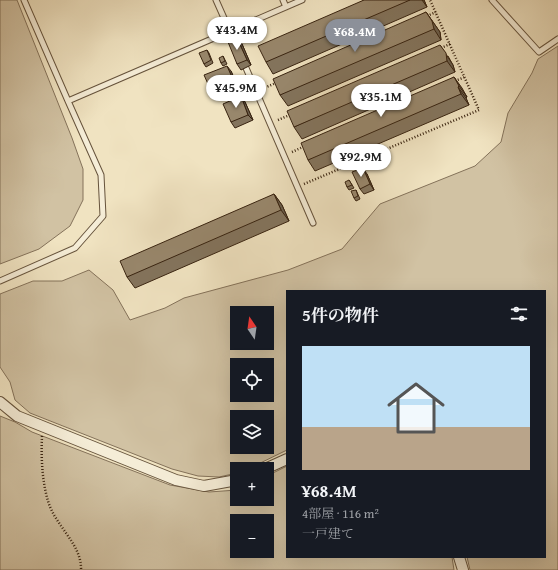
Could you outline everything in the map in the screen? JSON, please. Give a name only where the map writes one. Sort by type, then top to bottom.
[{"type":"street","points":[[2,406],[17,416],[40,426],[176,480],[204,486],[230,481]]},
{"type":"street","points":[[274,465],[286,459]]},
{"type":"street","points":[[459,558],[463,570]]},
{"type":"lane","points":[[0,281],[75,248],[103,216],[102,175],[24,0]]},
{"type":"lane","points":[[216,0],[313,223]]},
{"type":"lane","points":[[283,0],[286,7]]},
{"type":"lane","points":[[68,101],[302,0]]},
{"type":"lane","points":[[492,0],[539,52],[558,39]]},
{"type":"path","points":[[298,187],[479,110],[430,0]]},
{"type":"path","points":[[421,18],[436,12]]},
{"type":"path","points":[[436,50],[450,44]]},
{"type":"path","points":[[450,83],[464,77]]},
{"type":"path","points":[[256,91],[285,79]]},
{"type":"path","points":[[270,124],[299,111]]},
{"type":"path","points":[[284,156],[313,143]]},
{"type":"path","points":[[40,426],[41,455],[48,501],[57,521],[77,549],[82,560],[81,570]]},
{"type":"shaded area","points":[[0,0],[17,0],[83,169],[83,200],[70,226],[39,249],[0,264]]},
{"type":"shaded area","points":[[558,46],[558,570],[470,570],[467,558],[546,558],[546,290],[286,290],[286,450],[262,462],[230,462],[230,475],[219,477],[198,476],[172,469],[30,413],[15,400],[10,382],[0,367],[0,294],[33,281],[62,281],[89,270],[113,290],[130,320],[165,308],[184,298],[288,270],[342,249],[380,204],[475,166],[501,142],[508,113],[532,73],[538,59]]},
{"type":"shaded area","points":[[0,416],[15,422],[32,432],[170,485],[209,492],[230,490],[230,506],[274,506],[274,472],[286,466],[286,558],[452,558],[454,570],[0,570]]},
{"type":"building","points":[[364,0],[410,0],[266,62],[258,46]]},
{"type":"building","points":[[426,12],[432,21],[434,29],[280,95],[273,79]]},
{"type":"building","points":[[237,38],[247,60],[237,64],[228,42]]},
{"type":"building","points":[[440,45],[446,53],[447,61],[294,127],[287,111]]},
{"type":"building","points":[[207,50],[211,60],[204,64],[199,53]]},
{"type":"building","points":[[223,56],[225,61],[221,63],[219,58]]},
{"type":"building","points":[[227,66],[235,84],[228,87],[229,90],[222,93],[221,90],[212,93],[204,75]]},
{"type":"building","points":[[454,77],[461,94],[308,160],[301,143]]},
{"type":"building","points":[[241,96],[248,115],[231,122],[223,104]]},
{"type":"building","points":[[363,168],[370,184],[360,189],[352,172]]},
{"type":"building","points":[[349,180],[352,185],[347,187],[345,182]]},
{"type":"building","points":[[356,190],[358,196],[354,198],[351,191]]},
{"type":"building","points":[[274,194],[281,210],[127,277],[120,261]]}]
